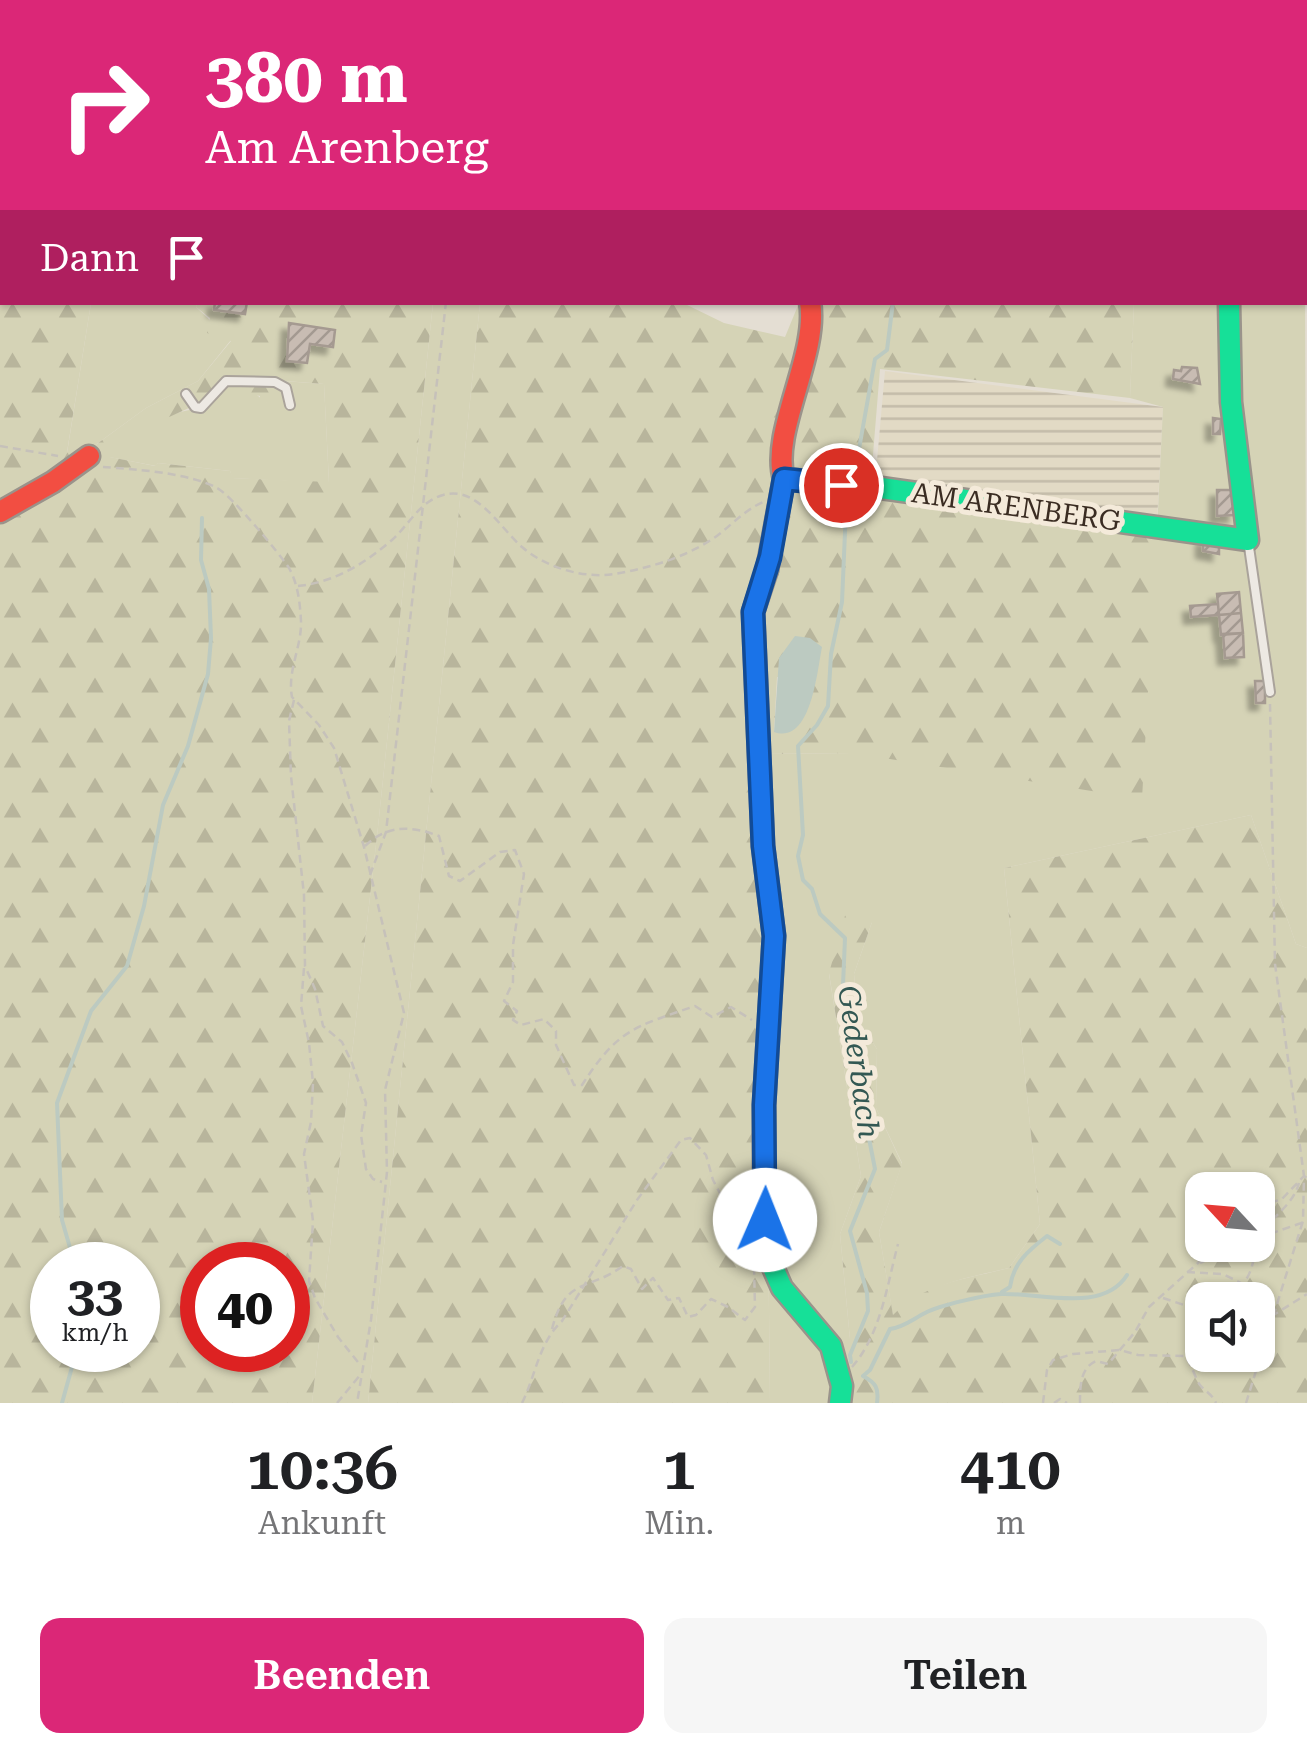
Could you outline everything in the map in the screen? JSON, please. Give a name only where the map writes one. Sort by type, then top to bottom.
[{"type":"street","points":[[1228,305],[1231,402],[1248,540]]},
{"type":"street","points":[[814,308],[788,425],[770,557],[753,612],[763,846],[774,936],[764,1105],[764,1247],[782,1288],[831,1346],[840,1378],[840,1403]]},
{"type":"street","points":[[0,512],[85,460]]},
{"type":"street","name":"AM ARENBERG","points":[[782,487],[874,487],[1248,540]]},
{"type":"lane","points":[[186,394],[201,408],[226,381],[275,382],[286,388],[290,406]]},
{"type":"lane","points":[[1248,540],[1270,692]]},
{"type":"path","points":[[370,876],[386,832],[446,305]]},
{"type":"path","points":[[0,446],[85,460],[85,466],[143,470],[215,486],[279,556],[296,587],[302,626],[291,689],[294,699],[320,724],[334,748],[364,847],[404,1014],[385,1090],[388,1172],[357,1403]]},
{"type":"path","points":[[296,587],[320,584],[348,572],[392,540],[422,508],[446,493],[474,500],[523,548],[550,564],[582,574],[612,574],[684,556],[782,487]]},
{"type":"path","points":[[1270,692],[1275,964],[1306,1178],[1305,1221],[1275,1307]]},
{"type":"path","points":[[294,699],[289,721],[291,776],[304,895],[301,1006],[313,1084],[312,1122],[304,1154],[313,1221],[309,1281],[338,1336],[362,1368]]},
{"type":"path","points":[[364,847],[386,832],[415,827],[439,836],[448,876],[460,881],[500,852],[516,850],[524,874],[513,945],[513,982],[504,1001],[517,1010],[513,1020],[521,1025],[544,1019],[556,1032],[556,1044],[574,1085],[582,1085],[614,1041],[640,1024],[695,1006],[712,1017],[731,1007],[745,1018],[769,1026]]},
{"type":"path","points":[[305,966],[323,1026],[342,1042],[366,1103],[362,1135],[366,1169],[374,1180],[384,1183]]},
{"type":"path","points":[[522,1403],[538,1356],[568,1293],[583,1286],[626,1266],[642,1289],[651,1277],[668,1300],[678,1298],[688,1317],[696,1315],[711,1300],[728,1307],[738,1318],[750,1318],[756,1307],[753,1254],[712,1180],[706,1155],[690,1138],[681,1140],[656,1172],[583,1286],[562,1321],[552,1330]]},
{"type":"path","points":[[1275,1202],[1306,1178]]},
{"type":"path","points":[[1275,1220],[1295,1197],[1299,1183]]},
{"type":"path","points":[[1275,1232],[1305,1221]]},
{"type":"path","points":[[840,1378],[869,1343],[890,1282],[898,1244]]},
{"type":"path","points":[[1186,1272],[1223,1274],[1243,1284],[1255,1262]]},
{"type":"path","points":[[1080,1403],[1082,1379],[1088,1366],[1096,1361],[1108,1364],[1149,1307],[1198,1263]]},
{"type":"path","points":[[1275,1314],[1307,1294]]},
{"type":"path","points":[[1163,1298],[1185,1305]]},
{"type":"path","points":[[1043,1403],[1052,1360],[1120,1350],[1138,1355],[1185,1356],[1198,1383],[1211,1392],[1216,1403]]},
{"type":"path","points":[[1246,1403],[1255,1372]]},
{"type":"path","points":[[337,1403],[361,1374]]},
{"type":"path","points":[[1054,1403],[1060,1399],[1067,1403]]},
{"type":"shaded area","points":[[885,371],[1163,407],[1157,521],[875,483]]},
{"type":"shaded area","points":[[795,636],[810,638],[822,647],[814,688],[796,728],[786,733],[774,732],[779,658]]},
{"type":"green space","points":[[0,305],[91,305],[67,452],[79,457],[146,408],[198,381],[231,341],[207,333],[210,318],[196,305],[433,305],[312,1403],[0,1403]],"holes":[[[285,381],[324,384],[329,482],[233,478],[230,471],[158,463],[155,466],[110,457],[147,427],[189,408],[205,413],[228,385],[244,385],[247,394],[260,396],[260,402],[267,403],[268,411],[306,405],[306,399],[291,398]]]},
{"type":"green space","points":[[91,305],[196,305],[231,340],[198,381],[146,408],[79,457],[67,453]]},
{"type":"green space","points":[[433,305],[480,305],[368,1403],[312,1403]]},
{"type":"green space","points":[[480,305],[687,305],[724,323],[785,337],[798,305],[1134,305],[1130,398],[880,369],[870,491],[1157,531],[1142,799],[852,753],[763,754],[770,1403],[368,1403]],"holes":[[[777,677],[816,680],[811,694],[774,732]]]},
{"type":"green space","points":[[1134,305],[1305,305],[1307,948],[1296,944],[1251,815],[1004,868],[1040,1224],[1009,1268],[933,1289],[893,1316],[879,1232],[902,1163],[876,1108],[877,1049],[858,1020],[854,974],[872,922],[829,974],[861,1176],[840,1234],[850,1339],[850,1403],[770,1403],[763,754],[852,753],[1157,531],[1163,407],[1130,398]]},
{"type":"green space","points":[[283,381],[324,384],[329,483],[232,478],[230,471],[158,463],[156,466],[109,457],[154,422],[208,408],[228,385],[244,385],[267,403],[291,398]]},
{"type":"green space","points":[[1251,815],[1296,944],[1307,948],[1307,1403],[850,1403],[850,1339],[840,1234],[861,1176],[829,973],[846,912],[872,922],[854,974],[858,1020],[877,1049],[876,1108],[902,1164],[879,1232],[893,1315],[933,1289],[1009,1268],[1040,1224],[1004,868]]},
{"type":"building","points":[[215,305],[246,305],[245,314],[214,310]]},
{"type":"building","points":[[289,323],[335,330],[333,347],[310,344],[307,363],[287,361]]},
{"type":"building","points":[[1182,367],[1197,368],[1200,384],[1173,379],[1174,370],[1181,371]]},
{"type":"building","points":[[1213,418],[1221,419],[1220,434],[1213,434]]},
{"type":"building","points":[[1217,490],[1235,490],[1235,515],[1217,516]]},
{"type":"building","points":[[1203,538],[1219,540],[1219,554],[1203,551]]},
{"type":"building","points":[[1239,592],[1241,613],[1219,615],[1217,594]]},
{"type":"building","points":[[1218,604],[1219,615],[1191,617],[1190,606]]},
{"type":"building","points":[[1241,613],[1243,633],[1221,635],[1219,615]]},
{"type":"building","points":[[1243,633],[1244,657],[1225,658],[1223,634]]},
{"type":"building","points":[[1255,681],[1265,681],[1265,703],[1256,703]]},
{"type":"waterway","name":"Gederbach","points":[[827,471],[849,472],[856,466],[875,359],[887,350],[893,305]]},
{"type":"waterway","name":"Gederbach","points":[[820,492],[820,498],[839,499],[846,509],[842,602],[831,654],[828,706],[798,746],[803,835],[798,856],[803,880],[812,889],[820,914],[845,938],[843,985],[847,1026],[875,1169],[850,1231],[868,1311],[850,1355],[851,1362]]},
{"type":"waterway","points":[[68,1242],[62,1220],[57,1103],[91,1011],[127,966],[144,906],[163,805],[188,746],[208,674],[211,638],[209,589],[201,560],[202,518]]},
{"type":"waterway","points":[[1002,1292],[1010,1287],[1023,1258],[1040,1241],[1047,1236],[1060,1244]]},
{"type":"waterway","points":[[877,1403],[876,1386],[863,1376],[870,1370],[890,1329],[932,1310],[984,1296],[1086,1298],[1116,1287],[1127,1275]]},
{"type":"waterway","points":[[62,1403],[71,1372]]},
{"type":"traffic: fast","points":[[784,479],[874,487],[1248,540],[1231,402],[1229,305]]},
{"type":"traffic: fast","points":[[767,570],[753,612],[763,846],[774,936],[764,1105],[764,1247],[782,1288],[831,1346],[842,1386],[840,1403]]},
{"type":"traffic: jam","points":[[767,570],[784,479],[783,439],[808,345],[810,305]]},
{"type":"traffic: jam","points":[[0,512],[89,456]]},
{"type":"route","points":[[765,1220],[764,1105],[774,936],[763,846],[753,612],[770,557],[784,479],[841,485]]}]
